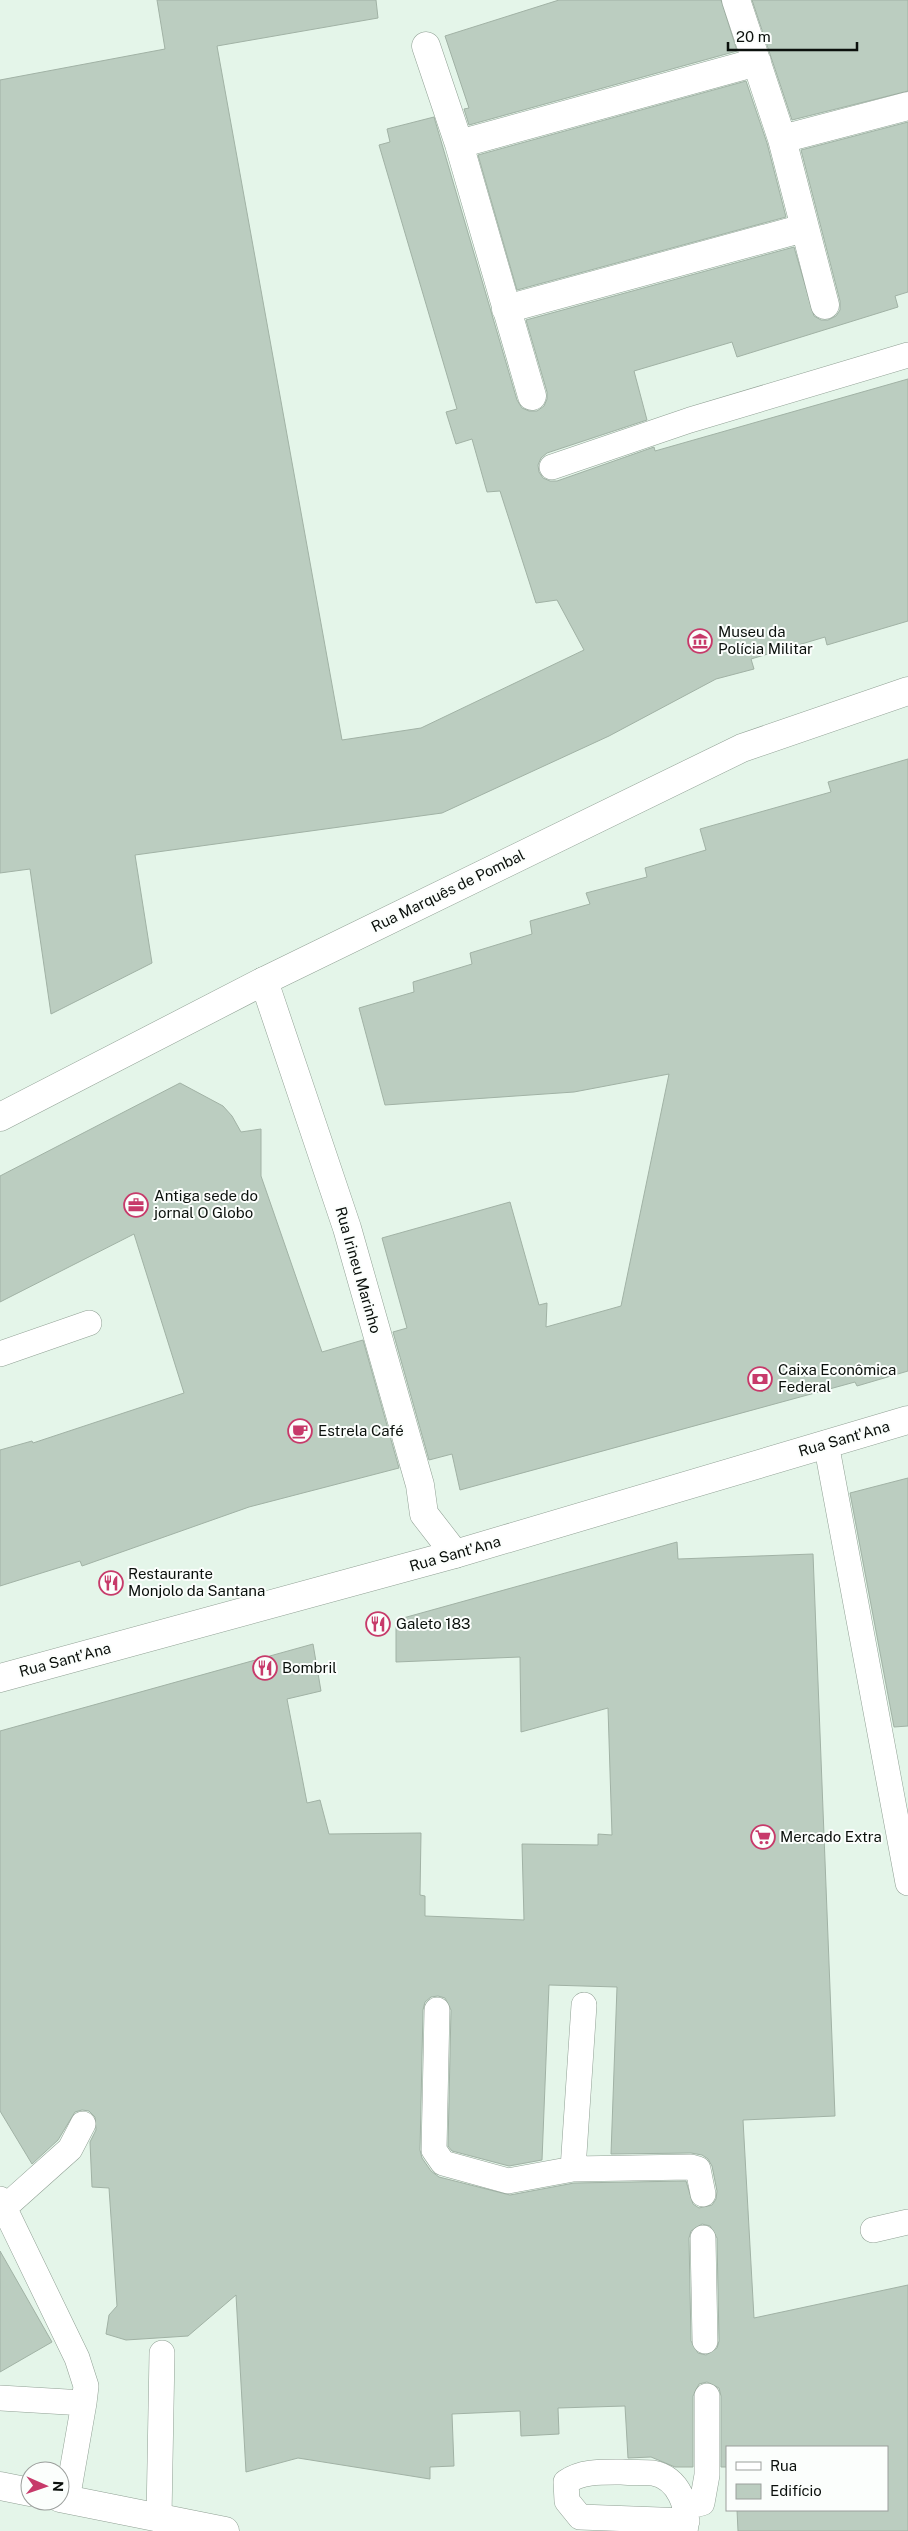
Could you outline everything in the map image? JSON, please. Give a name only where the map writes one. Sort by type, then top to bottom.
[{"type":"street","points":[[736,0],[782,139],[825,305]]},
{"type":"street","points":[[426,46],[459,144],[532,396]]},
{"type":"street","points":[[459,144],[757,62]]},
{"type":"street","points":[[782,139],[908,106]]},
{"type":"street","points":[[506,309],[804,228]]},
{"type":"street","name":"Rua Marquês de Pombal","points":[[0,1117],[264,981],[742,748],[908,691]]},
{"type":"street","name":"Rua Irineu Marinho","points":[[264,981],[347,1228],[420,1485],[424,1514],[455,1554]]},
{"type":"street","name":"Rua Sant'Ana","points":[[0,1678],[455,1554],[908,1420]]},
{"type":"street","points":[[0,2486],[20,2490]]},
{"type":"street","points":[[70,2500],[225,2531]]},
{"type":"lane","points":[[552,468],[690,420],[908,355]]},
{"type":"lane","points":[[0,1354],[89,1322]]},
{"type":"lane","points":[[826,1443],[908,1883]]},
{"type":"lane","points":[[573,2168],[584,2005]]},
{"type":"lane","points":[[437,2010],[434,2150],[443,2163],[508,2181],[573,2168],[691,2167],[698,2169],[703,2194]]},
{"type":"lane","points":[[70,2467],[86,2386],[77,2358],[2,2204],[70,2149],[83,2124]]},
{"type":"lane","points":[[873,2230],[908,2222]]},
{"type":"lane","points":[[703,2238],[705,2341]]},
{"type":"lane","points":[[159,2518],[162,2353]]},
{"type":"lane","points":[[686,2520],[702,2503],[707,2475],[707,2396]]},
{"type":"lane","points":[[0,2398],[84,2403]]},
{"type":"building","points":[[157,0],[376,0],[378,18],[217,46],[342,740],[421,728],[584,650],[557,600],[536,603],[500,491],[487,492],[472,439],[456,444],[446,412],[457,409],[379,145],[390,142],[387,129],[434,117],[517,400],[522,408],[529,411],[537,411],[544,406],[547,392],[526,320],[794,247],[814,316],[821,320],[828,320],[836,316],[840,310],[840,301],[801,150],[908,122],[908,292],[895,296],[898,307],[737,357],[732,342],[634,371],[647,420],[547,453],[541,458],[538,465],[539,472],[543,478],[557,481],[654,447],[655,451],[908,379],[908,621],[827,645],[825,637],[751,659],[754,669],[716,679],[609,736],[442,813],[135,855],[152,963],[51,1014],[30,869],[0,873],[0,80],[165,49]]},
{"type":"building","points":[[559,0],[721,0],[737,51],[469,125],[464,109],[469,108],[445,36]]},
{"type":"building","points":[[752,0],[908,0],[908,91],[792,120]]},
{"type":"building","points":[[746,81],[767,143],[786,217],[517,290],[478,155]]},
{"type":"building","points":[[908,759],[908,1371],[857,1386],[855,1382],[460,1490],[452,1454],[429,1460],[393,1332],[407,1328],[382,1238],[510,1202],[539,1305],[547,1303],[546,1327],[621,1306],[669,1074],[574,1092],[385,1105],[359,1008],[414,992],[413,982],[472,964],[470,953],[532,934],[530,921],[590,904],[586,893],[647,877],[645,868],[706,850],[700,829],[831,792],[828,782]]},
{"type":"building","points":[[180,1083],[223,1106],[232,1116],[241,1132],[261,1129],[261,1176],[322,1352],[363,1340],[399,1468],[249,1507],[82,1566],[80,1561],[0,1586],[0,1450],[32,1441],[33,1443],[184,1393],[134,1234],[0,1302],[0,1176]]},
{"type":"building","points":[[908,1478],[908,1726],[894,1727],[850,1493]]},
{"type":"building","points":[[677,1542],[678,1559],[813,1554],[835,2116],[743,2120],[754,2318],[908,2285],[908,2531],[738,2531],[737,2511],[888,2511],[888,2446],[726,2446],[726,2467],[721,2467],[721,2396],[719,2388],[707,2382],[699,2384],[693,2396],[693,2467],[675,2467],[651,2457],[628,2458],[625,2406],[558,2408],[559,2434],[521,2436],[520,2411],[452,2414],[454,2466],[430,2467],[430,2479],[298,2458],[246,2472],[236,2295],[188,2336],[126,2340],[106,2334],[109,2315],[117,2306],[109,2188],[92,2187],[90,2142],[96,2130],[95,2117],[89,2111],[75,2112],[58,2140],[32,2164],[0,2111],[0,1731],[313,1644],[321,1691],[287,1699],[307,1803],[320,1800],[329,1834],[421,1833],[420,1895],[425,1896],[425,1916],[524,1920],[522,1844],[598,1845],[598,1834],[612,1835],[608,1708],[521,1732],[520,1657],[396,1662],[396,1620]],"holes":[[[549,1985],[617,1987],[611,2154],[691,2153],[702,2155],[708,2159],[712,2166],[717,2191],[716,2199],[712,2205],[699,2208],[693,2204],[686,2181],[574,2183],[510,2195],[439,2177],[431,2171],[422,2158],[420,2150],[423,2010],[425,2002],[431,1997],[445,1998],[451,2010],[448,2146],[452,2151],[509,2166],[542,2160]],[[702,2224],[710,2226],[717,2238],[719,2341],[717,2348],[706,2355],[698,2353],[691,2341],[689,2238],[691,2231]]]},
{"type":"building","points":[[0,2251],[52,2342],[0,2372]]},
{"type":"place","name":"Museu da Polícia Militar","points":[[700,641]]},
{"type":"place","name":"Antiga sede do jornal O Globo","points":[[136,1205]]},
{"type":"place","name":"Caixa Econômica Federal","points":[[760,1379]]},
{"type":"place","name":"Estrela Café","points":[[300,1431]]},
{"type":"place","name":"Restaurante Monjolo da Santana","points":[[111,1583]]},
{"type":"place","name":"Galeto 183","points":[[378,1624]]},
{"type":"place","name":"Bombril","points":[[265,1668]]},
{"type":"place","name":"Mercado Extra","points":[[763,1837]]}]
